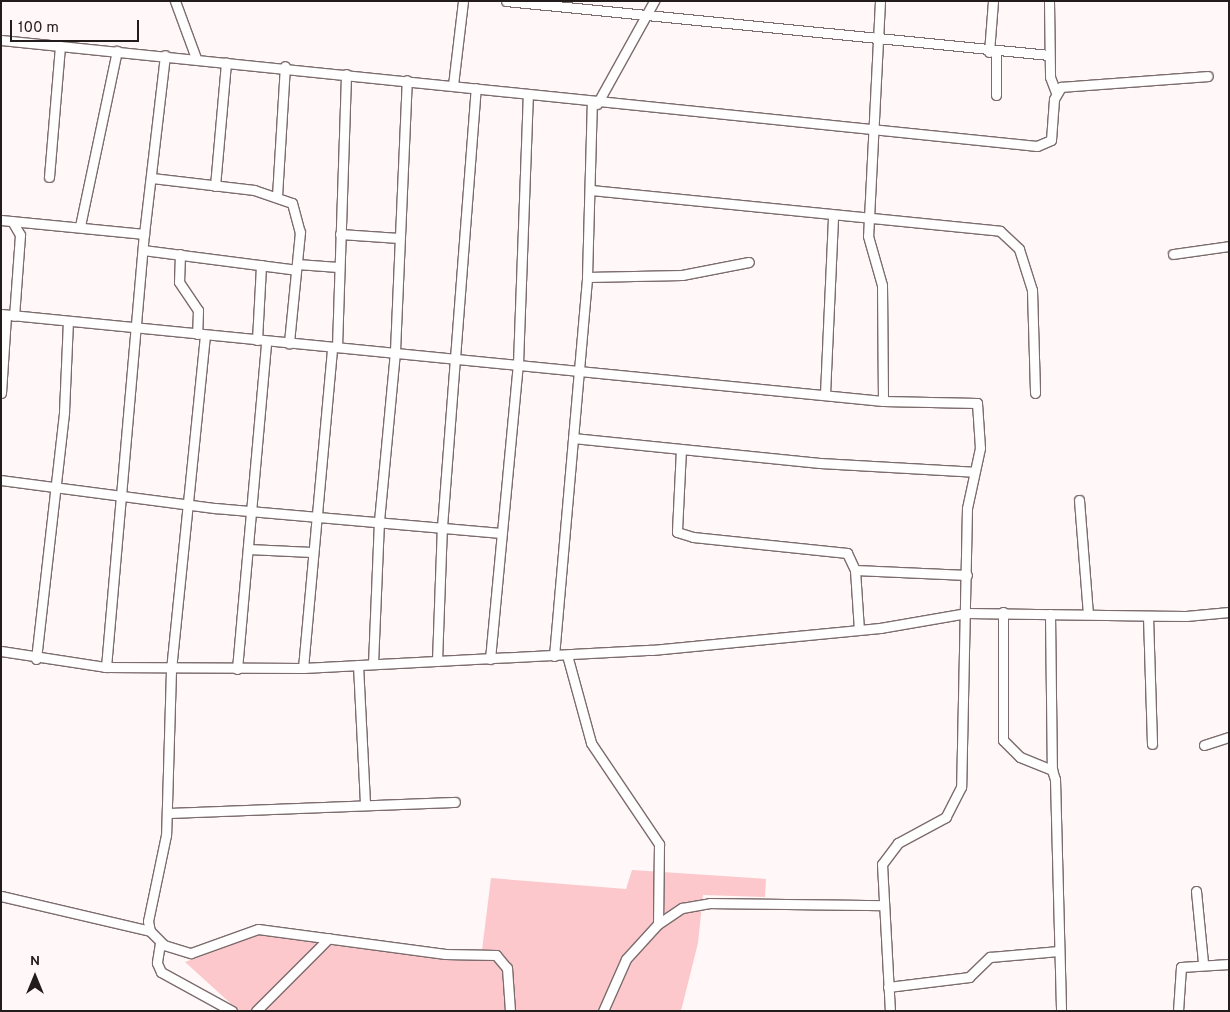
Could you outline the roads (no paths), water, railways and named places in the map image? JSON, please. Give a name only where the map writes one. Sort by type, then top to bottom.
[{"type":"street","points":[[175,1],[196,58]]},
{"type":"street","points":[[453,85],[463,1]]},
{"type":"street","points":[[506,1],[540,3],[645,17],[877,41],[993,52],[1049,55]]},
{"type":"street","points":[[554,656],[587,276],[594,104],[654,1]]},
{"type":"street","points":[[880,1],[870,132],[869,244],[882,285],[883,401]]},
{"type":"street","points":[[994,1],[993,52],[996,95]]},
{"type":"street","points":[[1,40],[285,66],[528,94],[594,104],[870,132],[1044,145],[1051,140],[1056,93],[1050,82],[1049,1]]},
{"type":"street","points":[[49,177],[60,46]]},
{"type":"street","points":[[80,226],[116,51]]},
{"type":"street","points":[[106,667],[144,234],[165,55]]},
{"type":"street","points":[[215,186],[226,62]]},
{"type":"street","points":[[277,196],[285,66]]},
{"type":"street","points":[[304,668],[315,514],[334,347],[346,74]]},
{"type":"street","points":[[1056,93],[1076,84],[1208,76]]},
{"type":"street","points":[[373,664],[379,521],[395,351],[407,80]]},
{"type":"street","points":[[437,661],[442,527],[458,358],[476,88]]},
{"type":"street","points":[[490,659],[518,364],[528,94]]},
{"type":"street","points":[[152,178],[277,196],[292,203],[300,217],[289,343]]},
{"type":"street","points":[[591,190],[833,216],[990,228],[1009,238],[1022,257],[1032,290],[1035,393]]},
{"type":"street","points":[[825,394],[833,216]]},
{"type":"street","points":[[1,220],[80,226],[144,234]]},
{"type":"street","points":[[1,393],[7,315],[20,235],[12,221]]},
{"type":"street","points":[[340,234],[399,238]]},
{"type":"street","points":[[1173,254],[1229,246]]},
{"type":"street","points":[[143,250],[261,265],[338,267]]},
{"type":"street","points":[[180,254],[179,282],[198,310],[201,334],[171,670],[164,852],[148,921],[150,931],[160,943],[191,953],[258,929],[496,956],[507,968],[510,1011]]},
{"type":"street","points":[[587,276],[682,275],[749,262]]},
{"type":"street","points":[[237,669],[251,511],[261,340],[261,265]]},
{"type":"street","points":[[7,315],[289,343],[395,351],[883,401],[977,403],[981,429],[974,472],[967,497],[964,758],[959,799],[946,817],[898,843],[886,854],[881,878],[890,1011]]},
{"type":"street","points":[[36,659],[56,487],[68,321]]},
{"type":"street","points":[[573,438],[681,449],[974,472]]},
{"type":"street","points":[[681,449],[675,516],[680,534],[841,550],[851,558],[855,570],[860,630]]},
{"type":"street","points":[[1,480],[186,505],[315,514],[501,534]]},
{"type":"street","points":[[1079,500],[1088,614]]},
{"type":"street","points":[[248,549],[312,552]]},
{"type":"street","points":[[855,570],[967,575]]},
{"type":"street","points":[[1,651],[36,659],[106,667],[171,670],[304,668],[567,655],[860,630],[967,613],[1003,612],[1148,616],[1229,612]]},
{"type":"street","points":[[1003,612],[1003,740],[1020,756],[1052,770]]},
{"type":"street","points":[[1050,614],[1052,770],[1061,1011]]},
{"type":"street","points":[[1148,616],[1152,744]]},
{"type":"street","points":[[567,655],[591,743],[659,844],[658,924]]},
{"type":"street","points":[[358,665],[365,805]]},
{"type":"street","points":[[1204,745],[1229,738]]},
{"type":"street","points":[[167,813],[456,802]]},
{"type":"street","points":[[1196,891],[1203,963]]},
{"type":"street","points":[[1,896],[150,931]]},
{"type":"street","points":[[603,1011],[619,970],[658,924],[694,905],[882,905]]},
{"type":"street","points":[[256,1011],[329,938]]},
{"type":"street","points":[[160,943],[157,963],[161,972],[232,1011]]},
{"type":"street","points":[[888,987],[969,977],[990,957],[1059,951]]},
{"type":"street","points":[[1178,1011],[1181,967],[1203,963],[1229,964]]}]
